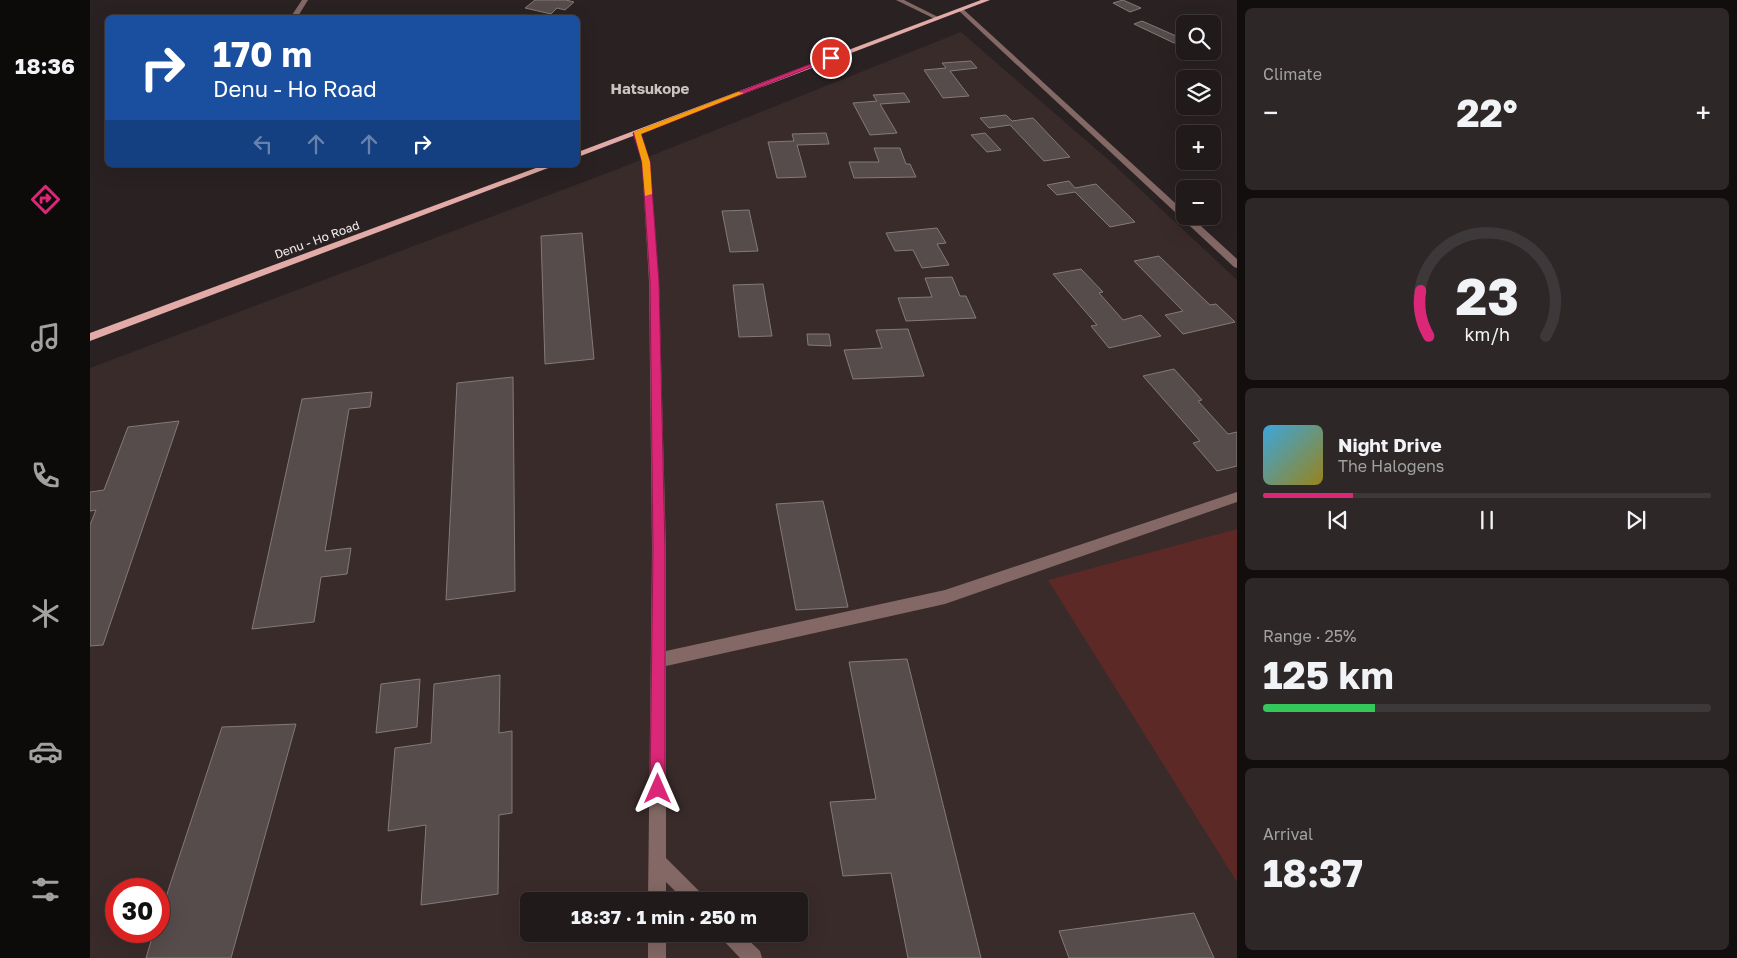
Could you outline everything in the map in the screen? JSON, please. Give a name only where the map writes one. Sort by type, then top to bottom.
[{"type":"main road","points":[[580,154],[987,0]]},
{"type":"main road","name":"Denu - Ho Road","points":[[90,338],[547,167]]},
{"type":"street","points":[[295,15],[305,0]]},
{"type":"street","points":[[900,0],[937,18]]},
{"type":"street","points":[[960,10],[1237,265]]},
{"type":"street","points":[[637,133],[646,162],[654,282],[659,550],[657,892]]},
{"type":"street","points":[[658,660],[946,597],[1237,497]]},
{"type":"street","points":[[658,862],[687,892]]},
{"type":"street","points":[[657,942],[657,958]]},
{"type":"street","points":[[737,942],[754,958]]},
{"type":"shaded area","points":[[961,32],[1112,163],[1176,223],[1176,225],[1237,280],[1237,958],[90,958],[90,368],[618,169]]},
{"type":"shaded area","points":[[1237,529],[1237,882],[1048,580]]},
{"type":"building","points":[[535,0],[566,0],[574,2],[565,10],[557,8],[551,14],[525,8]]},
{"type":"building","points":[[1123,0],[1141,8],[1130,12],[1113,3]]},
{"type":"building","points":[[1142,21],[1176,36],[1176,42],[1174,43],[1134,24]]},
{"type":"building","points":[[971,61],[977,68],[950,71],[969,96],[943,98],[924,70],[946,68],[942,63]]},
{"type":"building","points":[[904,93],[910,102],[880,104],[897,133],[870,135],[853,103],[877,101],[873,95]]},
{"type":"building","points":[[1006,115],[1012,121],[1033,118],[1070,157],[1044,161],[1010,125],[989,128],[980,118]]},
{"type":"building","points":[[826,133],[829,144],[797,145],[806,177],[777,178],[768,142],[794,141],[792,134]]},
{"type":"building","points":[[985,133],[1001,150],[987,152],[971,135]]},
{"type":"building","points":[[874,148],[900,148],[906,164],[910,164],[916,177],[854,178],[849,162],[879,162]]},
{"type":"building","points":[[1069,181],[1075,188],[1096,184],[1135,222],[1110,227],[1075,192],[1057,195],[1047,185]]},
{"type":"building","points":[[749,210],[758,251],[730,252],[722,211]]},
{"type":"building","points":[[937,228],[946,243],[937,244],[949,265],[922,268],[913,250],[895,251],[886,233]]},
{"type":"building","points":[[582,233],[594,359],[545,364],[541,236]]},
{"type":"building","points":[[1159,256],[1210,305],[1216,304],[1235,322],[1183,334],[1165,315],[1183,311],[1134,261]]},
{"type":"building","points":[[1081,269],[1103,292],[1099,293],[1123,320],[1141,315],[1161,336],[1109,348],[1091,326],[1097,325],[1053,274]]},
{"type":"building","points":[[952,277],[960,296],[966,296],[976,318],[906,321],[898,298],[932,297],[925,278]]},
{"type":"building","points":[[763,284],[772,336],[739,337],[733,285]]},
{"type":"building","points":[[908,329],[924,376],[853,379],[844,350],[882,348],[876,330]]},
{"type":"building","points":[[807,334],[829,334],[831,346],[808,345]]},
{"type":"building","points":[[1174,369],[1202,400],[1198,401],[1228,434],[1237,432],[1237,466],[1217,471],[1193,443],[1200,441],[1143,376]]},
{"type":"building","points":[[513,377],[515,591],[446,600],[457,383]]},
{"type":"building","points":[[372,392],[370,407],[349,409],[325,551],[351,548],[347,574],[321,577],[314,622],[252,629],[302,399]]},
{"type":"building","points":[[179,421],[103,645],[90,646],[90,525],[96,510],[90,511],[90,492],[104,490],[128,427]]},
{"type":"building","points":[[823,501],[848,607],[796,610],[776,504]]},
{"type":"building","points":[[907,659],[981,958],[908,958],[891,873],[843,876],[830,802],[876,799],[849,662]]},
{"type":"building","points":[[500,675],[499,733],[512,731],[512,813],[499,815],[498,894],[421,905],[426,825],[388,831],[395,748],[431,743],[434,684]]},
{"type":"building","points":[[420,679],[417,727],[376,733],[381,684]]},
{"type":"building","points":[[296,724],[231,958],[146,958],[150,943],[170,943],[170,885],[222,727]]},
{"type":"building","points":[[1194,913],[1214,958],[1069,958],[1059,931]]},
{"type":"slow traffic","points":[[648,194],[646,162],[637,133],[740,93]]},
{"type":"district","name":"Hatsukope","points":[[650,89]]},
{"type":"route","points":[[658,789],[659,550],[654,282],[646,162],[637,133],[831,58]]}]
